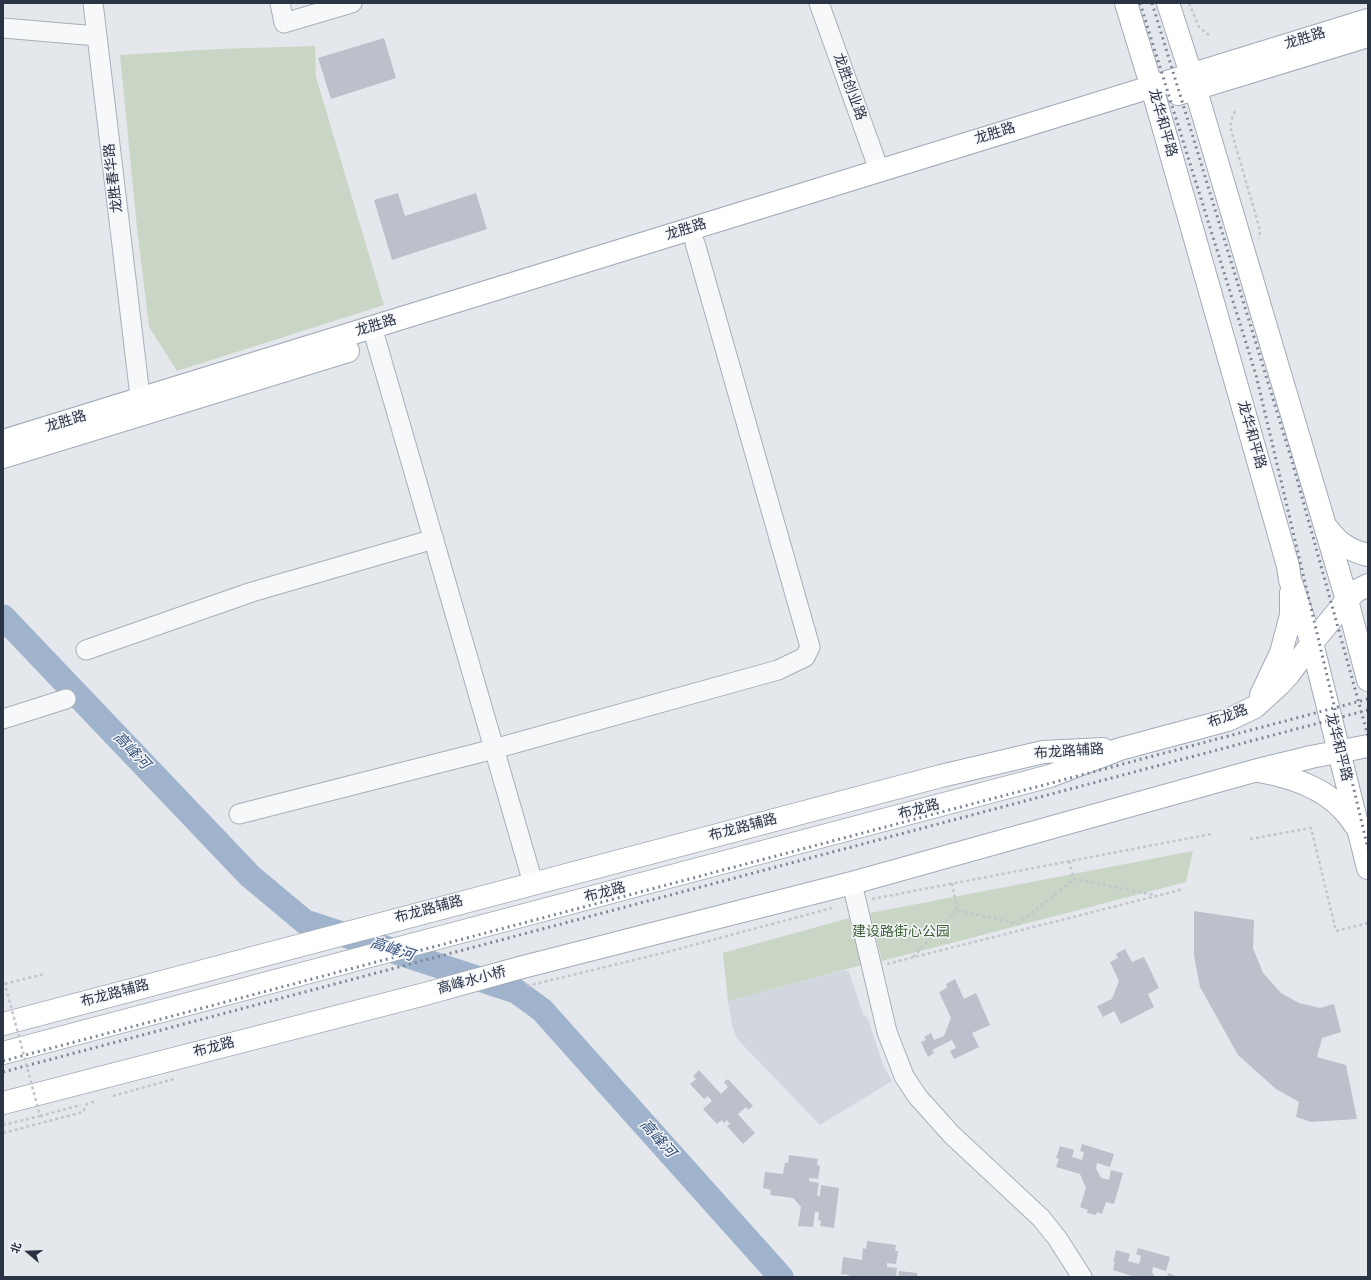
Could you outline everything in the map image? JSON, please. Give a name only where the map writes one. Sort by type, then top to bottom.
[{"type":"main road","name":"龙华和平路","points":[[1126,3],[1288,566],[1290,580],[1312,643],[1368,868]]},
{"type":"main road","points":[[1168,3],[1193,81],[1347,600],[1368,680]]},
{"type":"main road","name":"龙胜路","points":[[1193,81],[1368,20]]},
{"type":"main road","name":"龙胜路","points":[[3,457],[141,407],[374,335],[695,243],[1153,93],[1193,81],[1368,36]]},
{"type":"main road","name":"龙胜路","points":[[374,335],[877,164],[1153,93]]},
{"type":"main road","name":"龙胜路","points":[[3,441],[141,407]]},
{"type":"main road","points":[[1325,526],[1334,537],[1345,546],[1360,554],[1368,555]]},
{"type":"main road","points":[[1255,707],[1281,653],[1291,615],[1290,580]]},
{"type":"main road","name":"布龙路","points":[[3,1053],[1050,776],[1120,749],[1228,720],[1255,707],[1284,680],[1347,600],[1356,591],[1368,585]]},
{"type":"main road","points":[[852,883],[1254,771],[1368,746]]},
{"type":"main road","name":"布龙路辅路","points":[[3,1024],[941,776],[1043,752],[1120,749]]},
{"type":"main road","points":[[1254,771],[1285,777],[1318,790],[1334,800],[1348,814],[1359,832]]},
{"type":"main road","name":"高峰水小桥","points":[[425,994],[519,968],[852,883]]},
{"type":"main road","name":"布龙路","points":[[3,1103],[425,994]]},
{"type":"street","name":"龙胜春华路","points":[[93,3],[141,407]]},
{"type":"street","points":[[280,3],[284,23],[352,3]]},
{"type":"street","name":"龙胜创业路","points":[[819,3],[877,164]]},
{"type":"street","points":[[3,28],[97,36]]},
{"type":"street","points":[[239,814],[494,748],[778,670],[805,657],[810,647],[695,243]]},
{"type":"street","points":[[374,335],[533,883]]},
{"type":"street","points":[[86,650],[252,592],[434,539]]},
{"type":"street","points":[[3,719],[66,698]]},
{"type":"street","points":[[852,883],[887,1032],[904,1076],[917,1096],[952,1135],[1041,1218],[1057,1238],[1082,1277]]},
{"type":"path","points":[[1189,3],[1199,28],[1209,35]]},
{"type":"path","points":[[1235,111],[1231,120],[1231,130],[1260,230]]},
{"type":"path","points":[[1250,839],[1311,828],[1336,932],[1368,923]]},
{"type":"path","points":[[866,900],[1211,834]]},
{"type":"path","points":[[1069,861],[1074,879]]},
{"type":"path","points":[[1074,879],[1156,896]]},
{"type":"path","points":[[1018,924],[1074,879]]},
{"type":"path","points":[[952,884],[957,910]]},
{"type":"path","points":[[882,965],[1184,889]]},
{"type":"path","points":[[532,985],[659,954],[833,908]]},
{"type":"path","points":[[957,910],[1018,924]]},
{"type":"path","points":[[912,957],[957,910]]},
{"type":"path","points":[[1018,924],[1020,930]]},
{"type":"path","points":[[40,1116],[4,984],[44,974]]},
{"type":"path","points":[[3,1132],[83,1112],[87,1104],[96,1101]]},
{"type":"path","points":[[3,1125],[81,1105]]},
{"type":"shaded area","points":[[845,970],[849,972],[863,1014],[868,1019],[883,1065],[892,1081],[820,1125],[740,1042],[732,1025],[728,1001]]},
{"type":"green space","points":[[315,46],[316,77],[384,305],[177,371],[149,327],[137,228],[120,55],[218,49]]},
{"type":"green space","name":"建设路街心公园","points":[[1193,851],[1186,882],[882,961],[870,913]]},
{"type":"green space","name":"建设路街心公园","points":[[849,918],[862,965],[728,1001],[723,953]]},
{"type":"building","points":[[384,38],[396,78],[331,99],[318,58]]},
{"type":"building","points":[[398,193],[405,216],[476,193],[487,229],[392,260],[374,200]]},
{"type":"building","points":[[1194,911],[1254,920],[1253,948],[1263,973],[1281,993],[1299,1003],[1320,1008],[1334,1004],[1341,1032],[1322,1038],[1317,1057],[1346,1065],[1357,1119],[1311,1122],[1296,1117],[1299,1102],[1276,1089],[1238,1055],[1200,987],[1194,956]]},
{"type":"building","points":[[1125,949],[1132,962],[1144,957],[1159,988],[1148,994],[1154,1007],[1121,1024],[1114,1011],[1103,1017],[1097,1006],[1112,999],[1119,981],[1110,962],[1118,958],[1116,954]]},
{"type":"building","points":[[955,979],[964,999],[976,993],[990,1025],[972,1033],[979,1047],[954,1059],[950,1051],[956,1048],[952,1040],[932,1050],[934,1053],[928,1057],[921,1042],[926,1040],[924,1037],[931,1033],[934,1040],[944,1036],[951,1018],[939,992],[947,988],[946,984]]},
{"type":"building","points":[[699,1070],[721,1094],[728,1087],[724,1082],[728,1079],[753,1106],[748,1110],[746,1107],[738,1114],[755,1133],[743,1144],[727,1126],[730,1124],[727,1120],[724,1123],[722,1120],[717,1124],[703,1109],[712,1101],[708,1096],[704,1099],[690,1084],[696,1079],[693,1076]]},
{"type":"building","points":[[1082,1144],[1114,1154],[1110,1167],[1097,1163],[1096,1168],[1101,1178],[1109,1180],[1111,1170],[1123,1173],[1114,1204],[1106,1202],[1102,1214],[1097,1212],[1096,1215],[1087,1213],[1088,1210],[1080,1207],[1086,1188],[1080,1174],[1056,1167],[1059,1159],[1056,1158],[1060,1146],[1074,1150],[1072,1157],[1082,1160],[1084,1152],[1080,1151]]},
{"type":"building","points":[[789,1155],[818,1159],[817,1165],[820,1166],[818,1179],[809,1178],[809,1181],[819,1183],[817,1196],[820,1196],[821,1185],[839,1188],[834,1228],[820,1226],[821,1221],[818,1220],[819,1212],[815,1212],[813,1227],[798,1226],[801,1207],[793,1198],[770,1195],[771,1190],[763,1188],[765,1172],[783,1174],[785,1163],[788,1163]]},
{"type":"building","points":[[867,1241],[896,1245],[895,1251],[898,1251],[896,1264],[887,1263],[887,1267],[897,1268],[896,1277],[848,1277],[849,1275],[841,1274],[843,1257],[862,1260],[863,1248],[866,1249]]},
{"type":"building","points":[[1138,1248],[1170,1257],[1166,1271],[1153,1267],[1152,1272],[1155,1277],[1135,1277],[1113,1270],[1116,1250],[1130,1254],[1128,1261],[1139,1264],[1141,1256],[1136,1254]]},
{"type":"building","points":[[899,1271],[917,1273],[917,1277],[898,1277]]},
{"type":"building","points":[[1168,1273],[1179,1277],[1167,1277]]},
{"type":"waterway","name":"高峰河","points":[[3,617],[250,876],[305,922],[516,991],[542,1010],[781,1277]]},
{"type":"railway","points":[[1140,3],[1256,375],[1368,849]]},
{"type":"railway","points":[[1152,3],[1292,461],[1368,736]]},
{"type":"railway","points":[[3,1061],[1368,699]]},
{"type":"railway","points":[[3,1072],[1368,710]]}]
